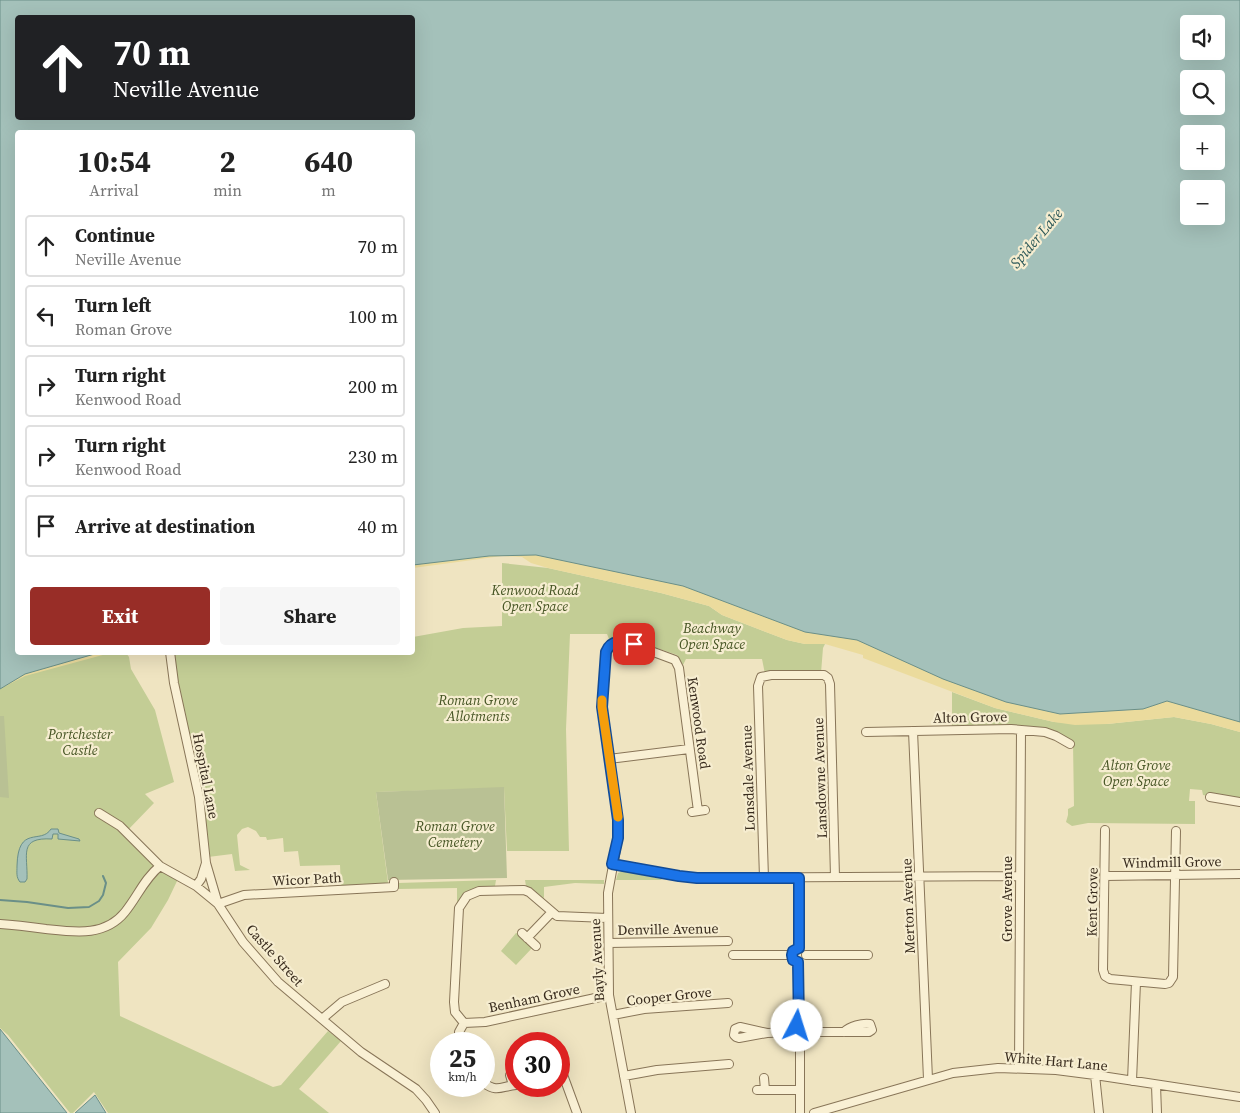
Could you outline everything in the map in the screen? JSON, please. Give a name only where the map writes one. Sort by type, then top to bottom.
[{"type":"street","name":"Kenwood Road","points":[[612,864],[618,838],[618,820],[602,707],[606,652],[608,647],[617,642],[624,641],[675,660],[679,668],[698,811]]},
{"type":"street","name":"Hospital Lane","points":[[170,655],[176,694],[199,797],[206,863],[218,904]]},
{"type":"street","name":"Lansdowne Avenue","points":[[761,677],[771,675],[824,675],[828,678],[830,684],[835,877]]},
{"type":"street","name":"Lonsdale Avenue","points":[[761,677],[758,686],[764,878]]},
{"type":"street","name":"Alton Grove","points":[[866,732],[1021,730],[1045,732],[1070,744]]},
{"type":"street","name":"Grove Avenue","points":[[1019,1068],[1021,730]]},
{"type":"street","name":"Merton Avenue","points":[[912,731],[928,1079]]},
{"type":"street","points":[[609,759],[689,749]]},
{"type":"street","points":[[1210,797],[1240,802]]},
{"type":"street","name":"Castle Street","points":[[99,813],[120,826],[160,866],[196,886],[218,904],[243,942],[278,982],[361,1052],[416,1089],[435,1113]]},
{"type":"street","name":"Kent Grove","points":[[1105,830],[1104,974],[1105,977],[1110,979],[1136,982]]},
{"type":"street","points":[[1132,1081],[1136,982],[1165,984],[1169,983],[1173,977],[1176,831]]},
{"type":"street","points":[[196,886],[203,874],[206,863]]},
{"type":"street","points":[[612,864],[679,876],[764,878],[1020,876]]},
{"type":"street","name":"Bayly Avenue","points":[[612,864],[607,918],[609,995],[631,1113]]},
{"type":"street","points":[[0,924],[79,933],[97,930],[114,922],[125,912],[146,879],[160,866]]},
{"type":"street","name":"Windmill Grove","points":[[1105,876],[1240,874]]},
{"type":"street","points":[[799,878],[799,948]]},
{"type":"street","name":"Wicor Path","points":[[218,904],[244,895],[394,886],[394,882]]},
{"type":"street","points":[[459,1032],[464,1023],[455,1012],[454,1002],[459,908],[467,896],[479,892],[524,890],[560,917],[607,918]]},
{"type":"street","points":[[536,946],[525,936],[552,912]]},
{"type":"street","name":"Denville Avenue","points":[[609,943],[728,941]]},
{"type":"street","points":[[799,948],[804,950],[806,955],[804,961],[798,962],[793,960],[792,955],[793,951],[799,948]]},
{"type":"street","points":[[733,955],[792,955]]},
{"type":"street","points":[[806,955],[868,955]]},
{"type":"street","points":[[798,962],[799,1025]]},
{"type":"street","points":[[322,1019],[346,1000],[384,984]]},
{"type":"street","name":"Benham Grove","points":[[464,1023],[485,1022],[609,995]]},
{"type":"street","name":"Cooper Grove","points":[[613,1015],[644,1009],[728,1003]]},
{"type":"street","points":[[792,1032],[799,1025]]},
{"type":"street","points":[[799,1025],[804,1026],[807,1032]]},
{"type":"street","points":[[767,1032],[792,1032]]},
{"type":"street","points":[[792,1032],[795,1038],[800,1040]]},
{"type":"street","points":[[807,1032],[844,1032]]},
{"type":"street","points":[[800,1040],[805,1037],[807,1032]]},
{"type":"street","points":[[800,1040],[800,1113]]},
{"type":"street","points":[[624,1076],[657,1070],[729,1064]]},
{"type":"street","name":"White Hart Lane","points":[[814,1113],[952,1073],[1019,1068],[1096,1075],[1240,1097]]},
{"type":"street","points":[[1096,1075],[1098,1113]]},
{"type":"street","points":[[764,1078],[761,1090],[800,1090]]},
{"type":"street","points":[[1156,1084],[1157,1113]]},
{"type":"street","points":[[1240,1090],[1240,1097]]},
{"type":"street","points":[[570,1094],[577,1113]]},
{"type":"green space","points":[[502,563],[548,568],[661,593],[709,606],[722,615],[787,640],[805,644],[825,644],[821,673],[765,674],[762,659],[686,659],[683,665],[677,655],[622,636],[611,644],[607,634],[570,634],[566,729],[569,851],[507,851],[504,788],[376,792],[388,883],[341,887],[340,865],[300,866],[298,851],[284,852],[283,838],[267,840],[266,837],[260,837],[256,831],[248,827],[242,829],[237,835],[240,865],[250,870],[235,871],[232,854],[208,857],[170,655],[415,655],[415,637],[463,628],[502,626]]},
{"type":"green space","name":"Portchester Castle","points":[[96,655],[128,655],[131,669],[155,710],[174,782],[145,794],[154,803],[125,833],[178,879],[151,928],[118,962],[120,1016],[273,1087],[281,1085],[328,1031],[341,1041],[299,1089],[329,1113],[108,1113],[94,1092],[73,1113],[70,1113],[8,1035],[0,1028],[0,688],[17,677]]},
{"type":"green space","name":"Alton Grove Open Space","points":[[952,692],[995,708],[1054,722],[1107,724],[1174,717],[1240,732],[1240,802],[1203,795],[1202,790],[1190,789],[1189,801],[1195,801],[1195,824],[1088,823],[1072,826],[1066,822],[1068,809],[1074,806],[1073,743],[1051,730],[1021,725],[952,726]]},
{"type":"green space","points":[[0,716],[4,716],[9,798],[0,797]]},
{"type":"green space","name":"Roman Grove Cemetery","points":[[504,787],[507,878],[388,880],[376,792]]},
{"type":"green space","points":[[623,871],[662,880],[616,880],[618,873]]},
{"type":"green space","points":[[496,880],[495,886],[477,890],[457,908],[457,888],[398,889],[398,883]]},
{"type":"green space","points":[[525,880],[604,880],[604,884],[575,883],[544,887],[544,898],[526,886]]},
{"type":"green space","points":[[516,933],[520,934],[533,947],[516,965],[501,951]]},
{"type":"sand","points":[[527,550],[1148,692],[1240,709],[1240,732],[1174,717],[1107,724],[1075,725],[1054,722],[995,708],[863,658],[863,655],[825,644],[805,644],[787,640],[722,615],[709,606],[661,593],[548,568],[531,563],[522,557],[502,556],[415,568],[415,555]]},
{"type":"sand","points":[[60,655],[103,655],[25,676],[0,689],[0,672]]},
{"type":"water","name":"Spider Lake","points":[[0,0],[1240,0],[1240,722],[1167,701],[1143,709],[1060,714],[1006,702],[943,679],[857,640],[805,632],[683,586],[536,555],[489,556],[415,565],[415,130],[15,130],[15,655],[91,655],[25,674],[0,689]]},
{"type":"water","points":[[51,829],[58,829],[59,833],[79,839],[80,841],[58,839],[58,834],[53,834],[52,839],[41,839],[29,844],[26,855],[27,879],[25,882],[20,882],[17,877],[17,866],[21,845],[26,840],[42,836]]},
{"type":"water","points":[[0,1029],[67,1113],[0,1113]]},
{"type":"water","points":[[95,1095],[106,1113],[75,1113]]},
{"type":"waterway","points":[[0,900],[68,908],[89,907],[99,901],[103,895],[106,883],[103,876]]},
{"type":"slow traffic","points":[[602,700],[618,817]]},
{"type":"route","points":[[634,644],[624,641],[617,642],[611,644],[606,652],[602,707],[618,820],[618,838],[612,864],[697,878],[799,878],[799,948],[795,949],[792,953],[793,960],[798,962],[799,1025],[797,1026]]},
{"type":"park label","name":"Kenwood Road Open Space","points":[[535,598]]},
{"type":"park label","name":"Beachway Open Space","points":[[712,636]]},
{"type":"park label","name":"Roman Grove Allotments","points":[[478,708]]}]
